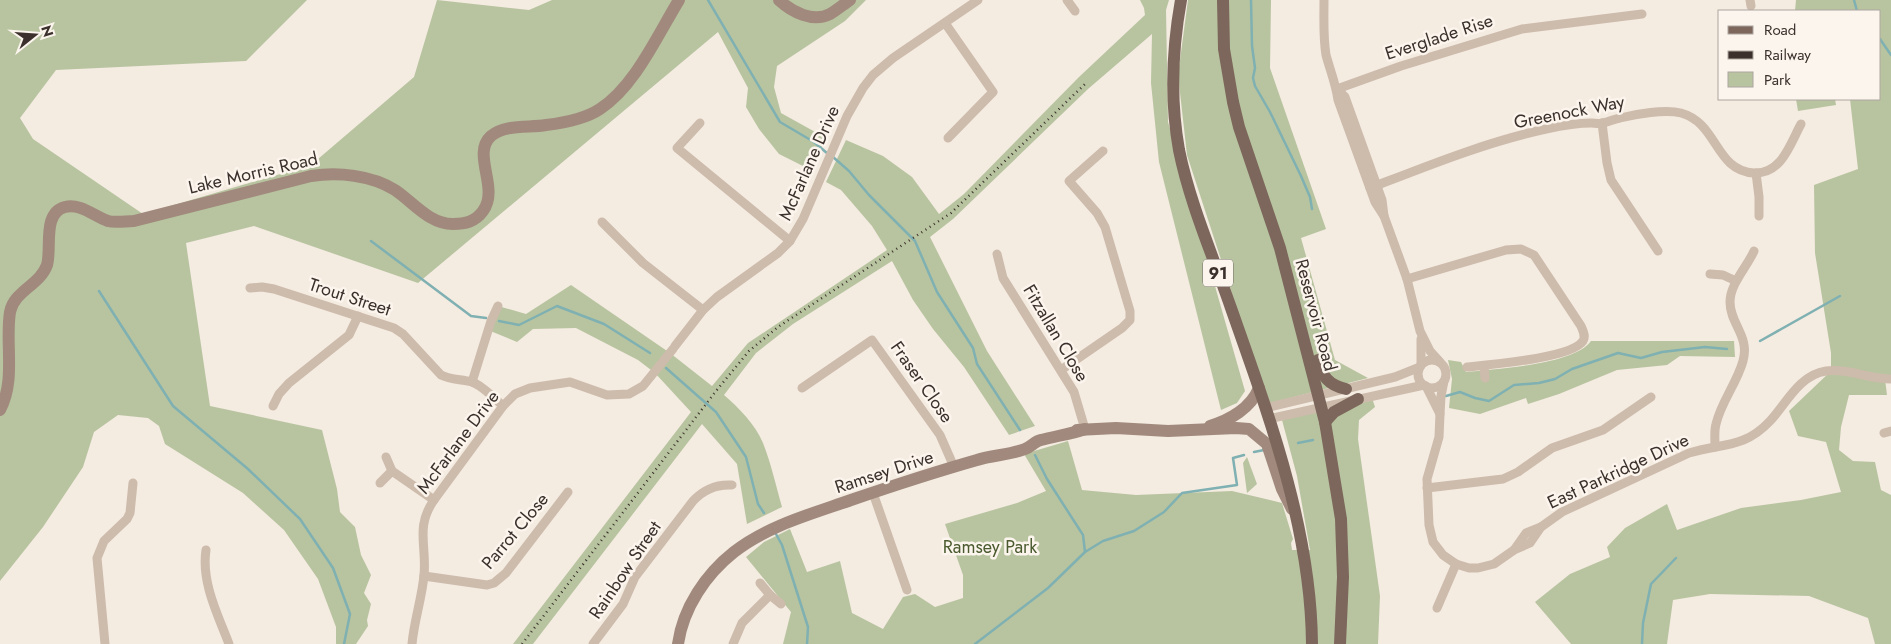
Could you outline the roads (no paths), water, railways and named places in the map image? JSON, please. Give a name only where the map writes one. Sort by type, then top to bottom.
[{"type":"main road","points":[[1173,59],[1171,19],[1174,0]]},
{"type":"main road","name":"91","points":[[1181,0],[1173,59],[1173,100],[1184,171],[1267,414],[1295,513],[1309,594],[1312,644]]},
{"type":"main road","name":"Reservoir Road","points":[[1223,0],[1224,49],[1232,102],[1287,273],[1325,422],[1341,519],[1343,577],[1340,644]]},
{"type":"main road","points":[[1287,273],[1301,298],[1323,375],[1335,386],[1346,389]]},
{"type":"main road","points":[[1325,422],[1334,412],[1358,399]]},
{"type":"street","name":"Lake Morris Road","points":[[0,410],[7,388],[9,370],[8,331],[11,309],[17,298],[41,276],[47,266],[49,228],[53,215],[58,210],[66,206],[79,208],[109,222],[134,221],[311,176],[330,173],[372,180],[395,191],[429,217],[450,224],[466,223],[474,220],[489,203],[489,186],[483,154],[485,143],[491,136],[514,128],[546,125],[576,119],[599,110],[621,92],[632,78],[679,0]]},
{"type":"street","points":[[780,0],[798,13],[820,17],[830,14],[850,0]]},
{"type":"street","name":"McFarlane Drive","points":[[414,644],[414,631],[424,576],[423,523],[428,509],[503,406],[515,394],[530,388],[570,382],[607,395],[629,394],[644,386],[703,310],[717,297],[778,253],[790,241],[798,230],[855,102],[874,75],[893,58],[978,0]]},
{"type":"street","points":[[1067,0],[1075,11]]},
{"type":"street","points":[[1324,0],[1326,52],[1337,89],[1345,98],[1373,187],[1382,200],[1384,216],[1407,280],[1420,331],[1430,351],[1443,365],[1446,373],[1440,396],[1439,437],[1429,468],[1427,488],[1430,534],[1438,550],[1456,564],[1437,608]]},
{"type":"street","name":"Everglade Rise","points":[[1337,89],[1401,66],[1522,29],[1642,14]]},
{"type":"street","points":[[945,23],[993,92],[948,138]]},
{"type":"street","name":"Greenock Way","points":[[1373,187],[1435,163],[1530,133],[1565,126],[1602,123],[1620,118],[1667,112],[1682,114],[1704,126],[1731,165],[1739,170],[1756,173]]},
{"type":"street","points":[[700,123],[677,148],[790,241]]},
{"type":"street","points":[[1602,123],[1611,180],[1658,250]]},
{"type":"street","points":[[1759,216],[1756,173],[1772,168],[1780,163],[1801,124]]},
{"type":"street","points":[[1061,370],[1122,328],[1130,320],[1130,310],[1106,228],[1097,213],[1069,181],[1103,152]]},
{"type":"street","points":[[602,222],[643,263],[703,310]]},
{"type":"street","points":[[1407,280],[1514,248],[1528,251],[1534,255],[1581,326],[1584,338],[1581,343],[1574,347],[1537,359],[1467,367]]},
{"type":"street","points":[[1715,447],[1716,424],[1744,359],[1745,344],[1730,302],[1736,281],[1754,251]]},
{"type":"street","name":"Fitzallan Close","points":[[997,254],[1003,278],[1061,370],[1078,403],[1085,429]]},
{"type":"street","points":[[1710,274],[1723,275],[1736,281]]},
{"type":"street","name":"Trout Street","points":[[250,288],[274,289],[399,330],[437,371],[446,378],[472,382],[503,406]]},
{"type":"street","points":[[472,382],[498,306]]},
{"type":"street","points":[[273,406],[283,389],[349,335],[358,316]]},
{"type":"street","points":[[1420,331],[1420,366],[1418,375],[1440,414]]},
{"type":"street","name":"Fraser Close","points":[[802,388],[872,340],[940,434],[954,468]]},
{"type":"street","points":[[1320,401],[1346,389],[1410,372],[1432,359],[1440,362]]},
{"type":"street","points":[[1484,366],[1485,378]]},
{"type":"street","name":"East Parkridge Drive","points":[[1456,564],[1470,568],[1486,567],[1494,564],[1514,550],[1526,533],[1541,527],[1552,518],[1572,507],[1689,453],[1740,442],[1770,422],[1802,382],[1817,373],[1838,371],[1891,379]]},
{"type":"street","points":[[1267,414],[1320,401],[1358,399],[1425,386],[1434,388],[1444,381]]},
{"type":"street","name":"Ramsey Drive","points":[[1196,430],[1214,425],[1245,408],[1256,396],[1258,388]]},
{"type":"street","points":[[1427,488],[1503,479],[1518,472],[1552,448],[1603,430],[1651,397]]},
{"type":"street","name":"Ramsey Drive","points":[[671,644],[678,617],[689,594],[702,574],[733,543],[756,529],[800,517],[978,459],[1023,449],[1041,440],[1085,429],[1116,428],[1168,431],[1243,428],[1255,432],[1267,444],[1282,489],[1295,513]]},
{"type":"street","points":[[386,458],[392,471],[434,500]]},
{"type":"street","points":[[380,483],[392,471]]},
{"type":"street","points":[[105,644],[97,558],[104,541],[130,513],[132,483]]},
{"type":"street","name":"Rainbow Street","points":[[593,644],[623,604],[635,577],[693,501],[714,485],[732,485]]},
{"type":"street","name":"Parrot Close","points":[[424,576],[487,585],[494,584],[506,573],[568,492]]},
{"type":"street","points":[[873,493],[907,590]]},
{"type":"street","name":"Ramsey Drive","points":[[678,644],[681,628],[691,603],[715,569],[744,545],[800,517]]},
{"type":"street","points":[[206,550],[204,563],[206,578],[229,644]]},
{"type":"street","points":[[760,583],[781,604]]},
{"type":"street","points":[[733,644],[742,623],[770,595]]},
{"type":"waterway","points":[[708,0],[780,122],[814,142],[828,154]]},
{"type":"waterway","points":[[1251,0],[1252,46],[1255,68],[1253,78],[1255,86],[1270,112],[1301,176],[1310,197],[1312,209]]},
{"type":"waterway","points":[[1854,0],[1857,10]]},
{"type":"waterway","points":[[1881,40],[1891,55]]},
{"type":"waterway","points":[[833,157],[849,171],[869,195],[915,241],[937,292],[973,348],[977,364],[1020,430]]},
{"type":"waterway","points":[[371,241],[471,316],[486,318]]},
{"type":"waterway","points":[[99,291],[173,406],[248,469],[300,519],[333,568],[350,614],[344,644]]},
{"type":"waterway","points":[[1760,341],[1840,296]]},
{"type":"waterway","points":[[499,321],[519,325],[557,306],[604,324],[650,353]]},
{"type":"waterway","points":[[1446,396],[1460,392],[1489,401],[1514,385],[1539,383],[1555,379],[1572,369],[1618,353],[1641,358],[1662,352],[1705,347],[1727,349]]},
{"type":"waterway","points":[[666,368],[716,412],[746,457],[758,504],[764,513]]},
{"type":"waterway","points":[[1298,443],[1313,440]]},
{"type":"waterway","points":[[1254,452],[1264,450]]},
{"type":"waterway","points":[[975,644],[1048,588],[1085,552],[1083,535],[1047,479],[1035,455]]},
{"type":"waterway","points":[[1085,552],[1103,541],[1134,531],[1164,512],[1182,493],[1237,485],[1233,458],[1244,455]]},
{"type":"waterway","points":[[776,534],[782,545],[808,627],[807,644]]},
{"type":"waterway","points":[[1642,644],[1643,623],[1651,584],[1676,558]]},
{"type":"railway","points":[[522,644],[716,391],[749,351],[778,327],[951,213],[1085,84]]},
{"type":"park label","name":"Ramsey Park","points":[[990,547]]}]
